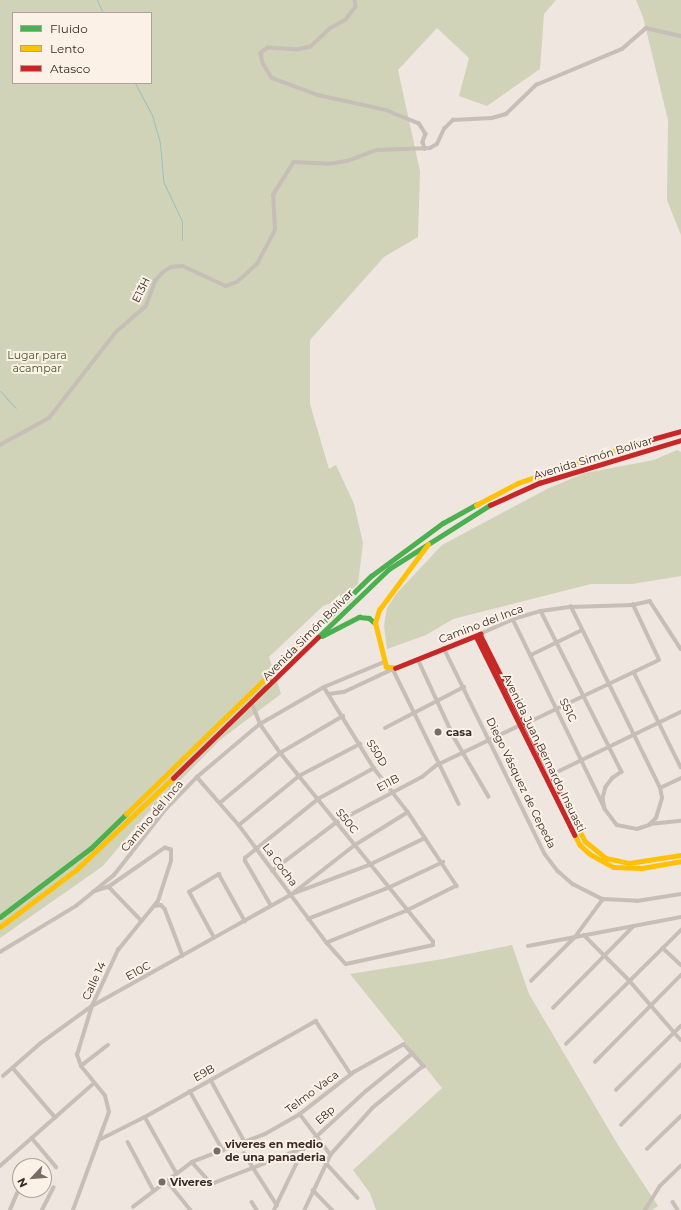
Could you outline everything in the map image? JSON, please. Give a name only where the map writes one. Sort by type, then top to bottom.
[{"type":"main road","name":"Avenida Simón Bolívar","points":[[0,917],[91,848],[371,576],[409,546],[443,523],[518,483],[587,458],[681,431]]},
{"type":"main road","name":"Avenida Simón Bolívar","points":[[0,927],[76,870],[252,704],[316,639],[389,569],[429,541],[492,504],[538,483],[681,440]]},
{"type":"main road","points":[[375,623],[385,600],[429,541]]},
{"type":"main road","points":[[316,639],[359,617],[370,618],[375,623],[386,667],[393,669]]},
{"type":"main road","name":"Camino del Inca","points":[[393,669],[478,635]]},
{"type":"main road","name":"Avenida Juan Bernardo Insuasti","points":[[478,635],[549,777],[584,841],[600,854],[629,863],[681,855]]},
{"type":"main road","name":"Avenida Juan Bernardo Insuasti","points":[[549,777],[573,833],[580,845],[596,858],[613,867],[626,869],[681,861]]},
{"type":"street","points":[[355,0],[356,7],[346,20],[330,30],[311,46],[297,50],[268,48],[262,53],[263,63],[272,78],[318,95],[386,110],[420,123],[426,134],[423,142],[425,149],[437,144],[444,128],[453,120],[466,117],[492,118],[506,114],[534,86],[622,49],[646,28],[681,36]]},
{"type":"street","name":"E13H","points":[[0,445],[49,418],[116,332],[146,306],[155,281],[163,272],[171,267],[183,266],[226,286],[233,284],[257,264],[275,230],[273,195],[276,186],[291,164],[298,161],[348,161],[377,150],[425,149]]},
{"type":"street","name":"Camino del Inca","points":[[478,635],[513,619],[541,611],[571,607],[633,605],[650,601],[681,649]]},
{"type":"street","name":"E11B","points":[[272,871],[337,822],[392,791],[422,777],[437,765],[466,753],[582,694],[659,660],[633,605]]},
{"type":"street","points":[[571,607],[660,788],[661,808],[649,825]]},
{"type":"street","points":[[541,611],[608,748],[622,772],[613,778],[606,787],[603,798],[605,809]]},
{"type":"street","name":"S51C","points":[[513,619],[610,818],[627,828],[637,829],[649,825],[681,821]]},
{"type":"street","points":[[531,655],[582,630]]},
{"type":"street","name":"Diego Vásquez de Cepeda","points":[[444,648],[545,854],[558,871],[573,884],[603,899],[637,901],[681,894]]},
{"type":"street","points":[[418,659],[454,736],[466,753],[490,797]]},
{"type":"street","name":"Camino del Inca","points":[[0,952],[76,906],[114,875],[165,810],[197,777],[260,724],[324,687],[384,662]]},
{"type":"street","points":[[328,694],[344,692],[393,669],[437,765],[459,804]]},
{"type":"street","points":[[634,672],[661,723],[681,768]]},
{"type":"street","name":"S50D","points":[[324,687],[374,768],[408,812],[458,886],[407,911]]},
{"type":"street","points":[[385,728],[464,687]]},
{"type":"street","name":"S50C","points":[[252,704],[260,724],[280,753],[433,942],[433,945],[348,964]]},
{"type":"street","points":[[549,777],[582,760],[635,737],[681,712]]},
{"type":"street","points":[[221,802],[280,753],[343,716]]},
{"type":"street","points":[[239,825],[300,776],[360,744]]},
{"type":"street","points":[[271,906],[244,861],[256,849],[318,799],[374,768]]},
{"type":"street","name":"La Cocha","points":[[197,777],[221,802],[239,825],[327,944],[348,964]]},
{"type":"street","points":[[660,788],[681,778]]},
{"type":"street","points":[[290,895],[355,845],[408,812]]},
{"type":"street","points":[[290,895],[370,864],[425,838]]},
{"type":"street","name":"Calle 14","points":[[81,1066],[77,1055],[92,1006],[118,950],[158,901],[171,860],[171,850],[165,848],[109,887],[94,892]]},
{"type":"street","points":[[308,919],[388,888],[443,862]]},
{"type":"street","points":[[214,938],[189,892],[219,874],[245,921]]},
{"type":"street","points":[[109,887],[142,921]]},
{"type":"street","name":"E10C","points":[[4,1076],[41,1043],[92,1006],[290,895]]},
{"type":"street","points":[[530,981],[575,937],[603,899]]},
{"type":"street","points":[[154,906],[161,905],[165,909],[183,956]]},
{"type":"street","points":[[327,944],[407,911]]},
{"type":"street","points":[[528,946],[681,917]]},
{"type":"street","points":[[553,1008],[635,925]]},
{"type":"street","points":[[566,1044],[681,930]]},
{"type":"street","points":[[584,935],[629,980],[681,1040]]},
{"type":"street","points":[[663,948],[681,965]]},
{"type":"street","points":[[595,1062],[681,975]]},
{"type":"street","name":"E9B","points":[[101,1139],[146,1116],[316,1021],[351,1074]]},
{"type":"street","points":[[616,1090],[681,1026]]},
{"type":"street","name":"Telmo Vaca","points":[[132,1207],[168,1182],[176,1172],[192,1162],[265,1134],[300,1114],[351,1074],[402,1044],[407,1045],[412,1053]]},
{"type":"street","points":[[73,1210],[101,1139],[109,1112],[105,1096],[81,1066],[108,1045]]},
{"type":"street","points":[[305,1210],[313,1190],[331,1155],[373,1108],[424,1066],[412,1053]]},
{"type":"street","name":"E8p","points":[[274,1210],[304,1148],[315,1136],[412,1053]]},
{"type":"street","points":[[621,1125],[681,1065]]},
{"type":"street","points":[[13,1068],[55,1118]]},
{"type":"street","points":[[211,1080],[245,1142]]},
{"type":"street","points":[[0,1166],[94,1083]]},
{"type":"street","points":[[190,1091],[223,1150]]},
{"type":"street","points":[[300,1114],[315,1136],[331,1155]]},
{"type":"street","points":[[146,1116],[176,1172]]},
{"type":"street","points":[[647,1149],[681,1116]]},
{"type":"street","points":[[32,1138],[56,1167]]},
{"type":"street","points":[[128,1142],[154,1191]]},
{"type":"street","points":[[192,1162],[211,1183],[214,1183],[304,1148]]},
{"type":"street","points":[[244,1153],[277,1205]]},
{"type":"street","points":[[326,1163],[358,1198]]},
{"type":"street","points":[[645,1210],[660,1186],[681,1166]]},
{"type":"street","points":[[168,1182],[191,1210]]},
{"type":"street","points":[[42,1210],[53,1188]]},
{"type":"street","points":[[313,1190],[332,1210]]},
{"type":"street","points":[[10,1210],[15,1198]]},
{"type":"street","points":[[252,1202],[257,1210]]},
{"type":"street","points":[[673,1202],[678,1210]]},
{"type":"green space","name":"Lugar para acampar","points":[[0,0],[556,0],[544,14],[540,69],[487,106],[459,96],[469,58],[437,28],[398,70],[420,171],[418,237],[384,257],[310,340],[310,404],[329,469],[336,465],[354,504],[363,543],[358,584],[336,601],[323,606],[269,657],[281,694],[220,740],[145,816],[103,866],[0,938]]},
{"type":"green space","points":[[636,0],[681,0],[681,235],[667,200],[668,120],[643,17]]},
{"type":"green space","points":[[677,450],[681,452],[681,576],[632,584],[591,584],[453,619],[426,635],[387,649],[384,626],[387,608],[396,594],[442,545],[549,488],[585,473],[654,460]]},
{"type":"green space","points":[[512,945],[529,994],[618,1145],[658,1206],[652,1210],[376,1210],[370,1193],[353,1170],[442,1088],[350,974],[443,959]]},
{"type":"waterway","points":[[97,0],[103,12]]},
{"type":"waterway","points":[[136,84],[152,115],[160,143],[163,181],[182,221],[182,240]]},
{"type":"waterway","points":[[0,391],[16,408]]},
{"type":"traffic: fast","points":[[302,643],[371,576],[443,523],[476,505]]},
{"type":"traffic: fast","points":[[318,637],[389,569],[490,505]]},
{"type":"traffic: fast","points":[[322,636],[359,617],[369,618],[375,623]]},
{"type":"traffic: fast","points":[[0,917],[91,848],[126,814]]},
{"type":"traffic: slow","points":[[476,505],[518,483],[631,445]]},
{"type":"traffic: slow","points":[[395,668],[386,667],[375,623],[379,610],[428,544]]},
{"type":"traffic: slow","points":[[126,814],[302,643]]},
{"type":"traffic: slow","points":[[0,927],[76,870],[173,778]]},
{"type":"traffic: slow","points":[[565,802],[585,841],[606,858],[629,863],[681,855]]},
{"type":"traffic: slow","points":[[575,835],[580,845],[590,854],[613,867],[642,868],[681,861]]},
{"type":"traffic: jam","points":[[631,445],[681,431]]},
{"type":"traffic: jam","points":[[490,505],[539,483],[681,440]]},
{"type":"traffic: jam","points":[[395,668],[480,634],[565,802]]},
{"type":"traffic: jam","points":[[476,636],[575,835]]},
{"type":"traffic: jam","points":[[173,778],[318,637]]},
{"type":"place","name":"casa","points":[[438,732]]},
{"type":"place","name":"viveres en medio de una panaderia","points":[[217,1151]]},
{"type":"place","name":"Viveres","points":[[162,1182]]}]
